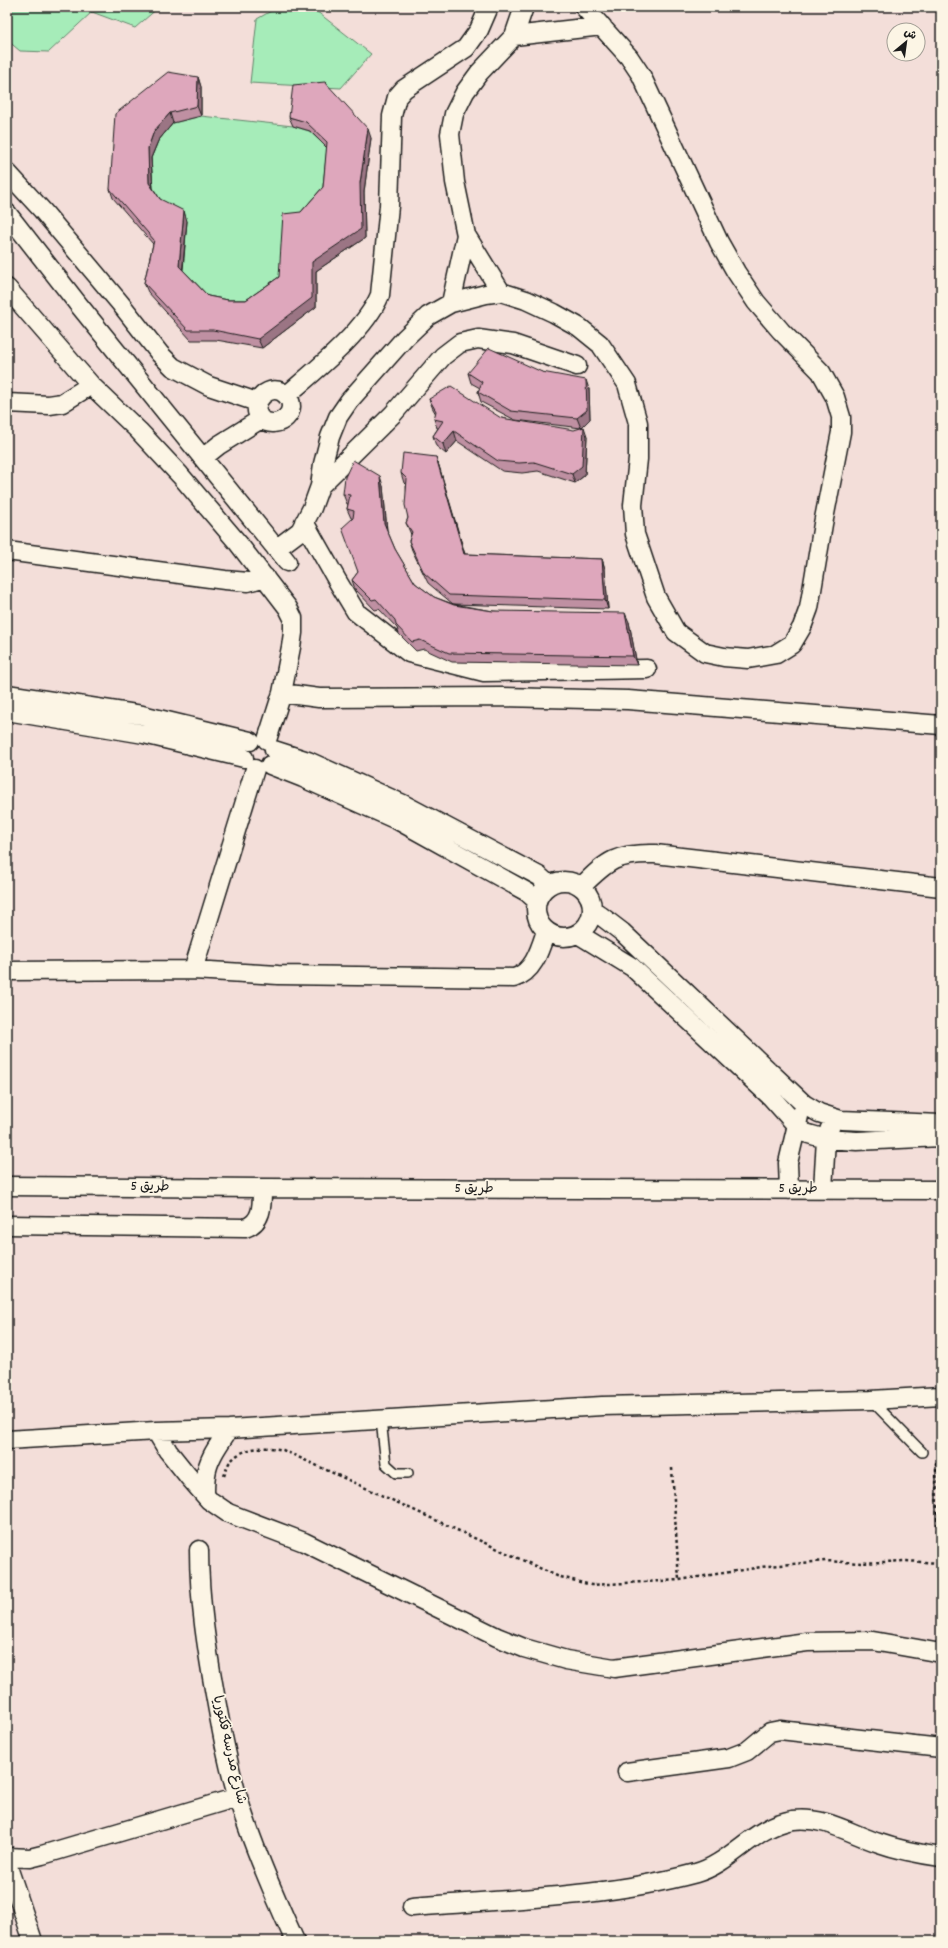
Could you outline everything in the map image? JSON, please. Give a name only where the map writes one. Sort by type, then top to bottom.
[{"type":"street","points":[[286,396],[354,333],[374,308],[380,295],[390,190],[392,116],[397,97],[404,89],[466,48],[480,30],[489,7]]},
{"type":"street","points":[[501,292],[466,235],[455,182],[450,134],[454,114],[465,92],[479,73],[514,36],[524,7]]},
{"type":"street","points":[[7,212],[78,304],[204,457],[281,555],[304,522],[320,486],[323,464],[330,437],[338,418],[349,401],[428,316],[451,304],[486,294],[501,292],[526,300],[579,327],[600,344],[628,384],[638,423],[638,459],[633,505],[635,534],[656,597],[676,632],[705,653],[724,658],[748,659],[776,654],[792,644],[802,628],[809,608],[823,524],[841,432],[840,417],[835,397],[821,372],[781,331],[756,302],[736,272],[720,242],[641,75],[629,57],[584,7]]},
{"type":"street","points":[[514,36],[602,26]]},
{"type":"street","points":[[7,172],[42,210],[120,303],[160,354],[173,367],[259,411],[271,424],[279,423],[285,419],[290,409],[290,400],[279,391],[268,391],[260,397],[259,411],[204,457]]},
{"type":"street","points":[[451,304],[466,235]]},
{"type":"street","points":[[7,288],[91,385],[139,431],[180,475],[265,577],[282,599],[293,618],[293,633],[282,693],[260,754],[192,970]]},
{"type":"street","points":[[320,486],[393,414],[443,356],[460,343],[478,339],[513,344],[577,366]]},
{"type":"street","points":[[7,403],[49,405],[62,403],[91,385]]},
{"type":"street","points":[[304,522],[356,612],[409,653],[484,672],[647,669]]},
{"type":"street","points":[[7,551],[225,580],[248,582],[265,577]]},
{"type":"street","points":[[282,693],[319,698],[500,697],[628,700],[941,725]]},
{"type":"street","points":[[7,694],[28,705]]},
{"type":"street","points":[[7,711],[28,705],[142,715],[260,754],[308,761],[403,804],[539,876],[549,885]]},
{"type":"street","points":[[260,754],[303,778],[399,821],[527,892],[537,901]]},
{"type":"street","points":[[581,887],[601,867],[623,855],[636,854],[655,854],[941,887]]},
{"type":"street","points":[[565,881],[581,887],[587,893],[592,909],[589,923],[578,934],[568,937],[556,936],[546,931],[539,923],[536,912],[537,901],[542,892],[549,885],[565,881]]},
{"type":"street","points":[[592,909],[622,932],[804,1104],[819,1113],[841,1120],[941,1124]]},
{"type":"street","points":[[7,971],[192,970],[278,975],[514,978],[521,976],[538,956],[546,931]]},
{"type":"street","points":[[578,934],[632,967],[805,1132],[826,1139],[871,1141],[941,1137]]},
{"type":"street","points":[[789,1190],[788,1163],[796,1125],[804,1104]]},
{"type":"street","points":[[824,1189],[826,1139],[834,1118]]},
{"type":"street","name":"طريق 5","points":[[7,1186],[941,1190]]},
{"type":"street","points":[[7,1225],[245,1228],[256,1222],[260,1215],[262,1188]]},
{"type":"street","points":[[7,1440],[156,1431],[229,1429],[602,1406],[871,1400],[941,1396]]},
{"type":"street","points":[[210,1499],[206,1475],[209,1463],[215,1450],[229,1429]]},
{"type":"street","points":[[156,1431],[168,1451],[210,1499],[228,1513],[304,1542],[497,1637],[537,1652],[589,1665],[614,1668],[776,1646],[838,1641],[873,1641],[941,1653]]},
{"type":"street","name":"شارع مدرسه فكتوريا","points":[[199,1550],[199,1590],[211,1671],[221,1728],[238,1798],[274,1896],[295,1941]]},
{"type":"street","points":[[627,1772],[729,1758],[747,1750],[770,1732],[780,1730],[941,1748]]},
{"type":"street","points":[[7,1857],[30,1858],[42,1855],[238,1798]]},
{"type":"street","points":[[412,1907],[615,1891],[697,1873],[731,1854],[760,1832],[793,1820],[810,1820],[827,1823],[880,1844],[919,1854],[941,1857]]},
{"type":"street","points":[[7,1864],[33,1941]]},
{"type":"lane","points":[[871,1400],[922,1452]]},
{"type":"lane","points":[[381,1420],[386,1464],[396,1473],[408,1473]]},
{"type":"path","points":[[210,1499],[230,1462],[249,1450],[272,1447],[283,1450],[566,1580],[591,1585],[679,1580],[768,1566],[826,1561],[876,1563],[905,1561],[940,1563],[936,1463]]},
{"type":"path","points":[[672,1468],[679,1580]]},
{"type":"green space","points":[[7,7],[159,7],[135,28],[92,12],[49,52],[20,51],[7,40]]},
{"type":"green space","points":[[278,7],[311,7],[371,54],[341,88],[250,83],[257,19]]},
{"type":"green space","points":[[201,116],[293,126],[309,131],[331,151],[327,196],[282,286],[250,310],[212,305],[182,275],[163,209],[153,192],[151,158],[158,141],[173,123]]},
{"type":"building","points":[[168,72],[198,77],[197,106],[170,113],[154,131],[148,148],[149,183],[160,199],[184,211],[179,266],[208,296],[228,300],[246,300],[279,277],[283,214],[301,212],[323,187],[327,142],[306,122],[289,117],[293,85],[325,82],[368,129],[360,183],[361,229],[312,262],[312,298],[258,339],[213,330],[188,330],[144,283],[154,240],[110,189],[115,114]]},
{"type":"building","points":[[489,348],[542,372],[586,380],[587,410],[577,418],[511,411],[478,392],[482,382],[468,373]]},
{"type":"building","points":[[451,386],[501,418],[574,430],[584,427],[582,466],[572,474],[534,462],[519,463],[498,461],[454,431],[443,444],[433,436],[443,421],[434,419],[436,411],[429,399]]},
{"type":"building","points":[[403,453],[436,457],[464,554],[602,559],[605,600],[449,595],[424,573],[409,541],[412,532],[406,523],[408,518],[405,505],[407,479],[401,473]]},
{"type":"building","points":[[353,460],[380,476],[384,523],[395,549],[415,583],[434,597],[454,605],[493,611],[625,613],[633,656],[449,653],[420,640],[412,642],[396,625],[395,620],[376,599],[372,600],[352,580],[358,572],[342,528],[353,518],[354,511],[347,509],[350,495],[343,494],[345,477]]}]
